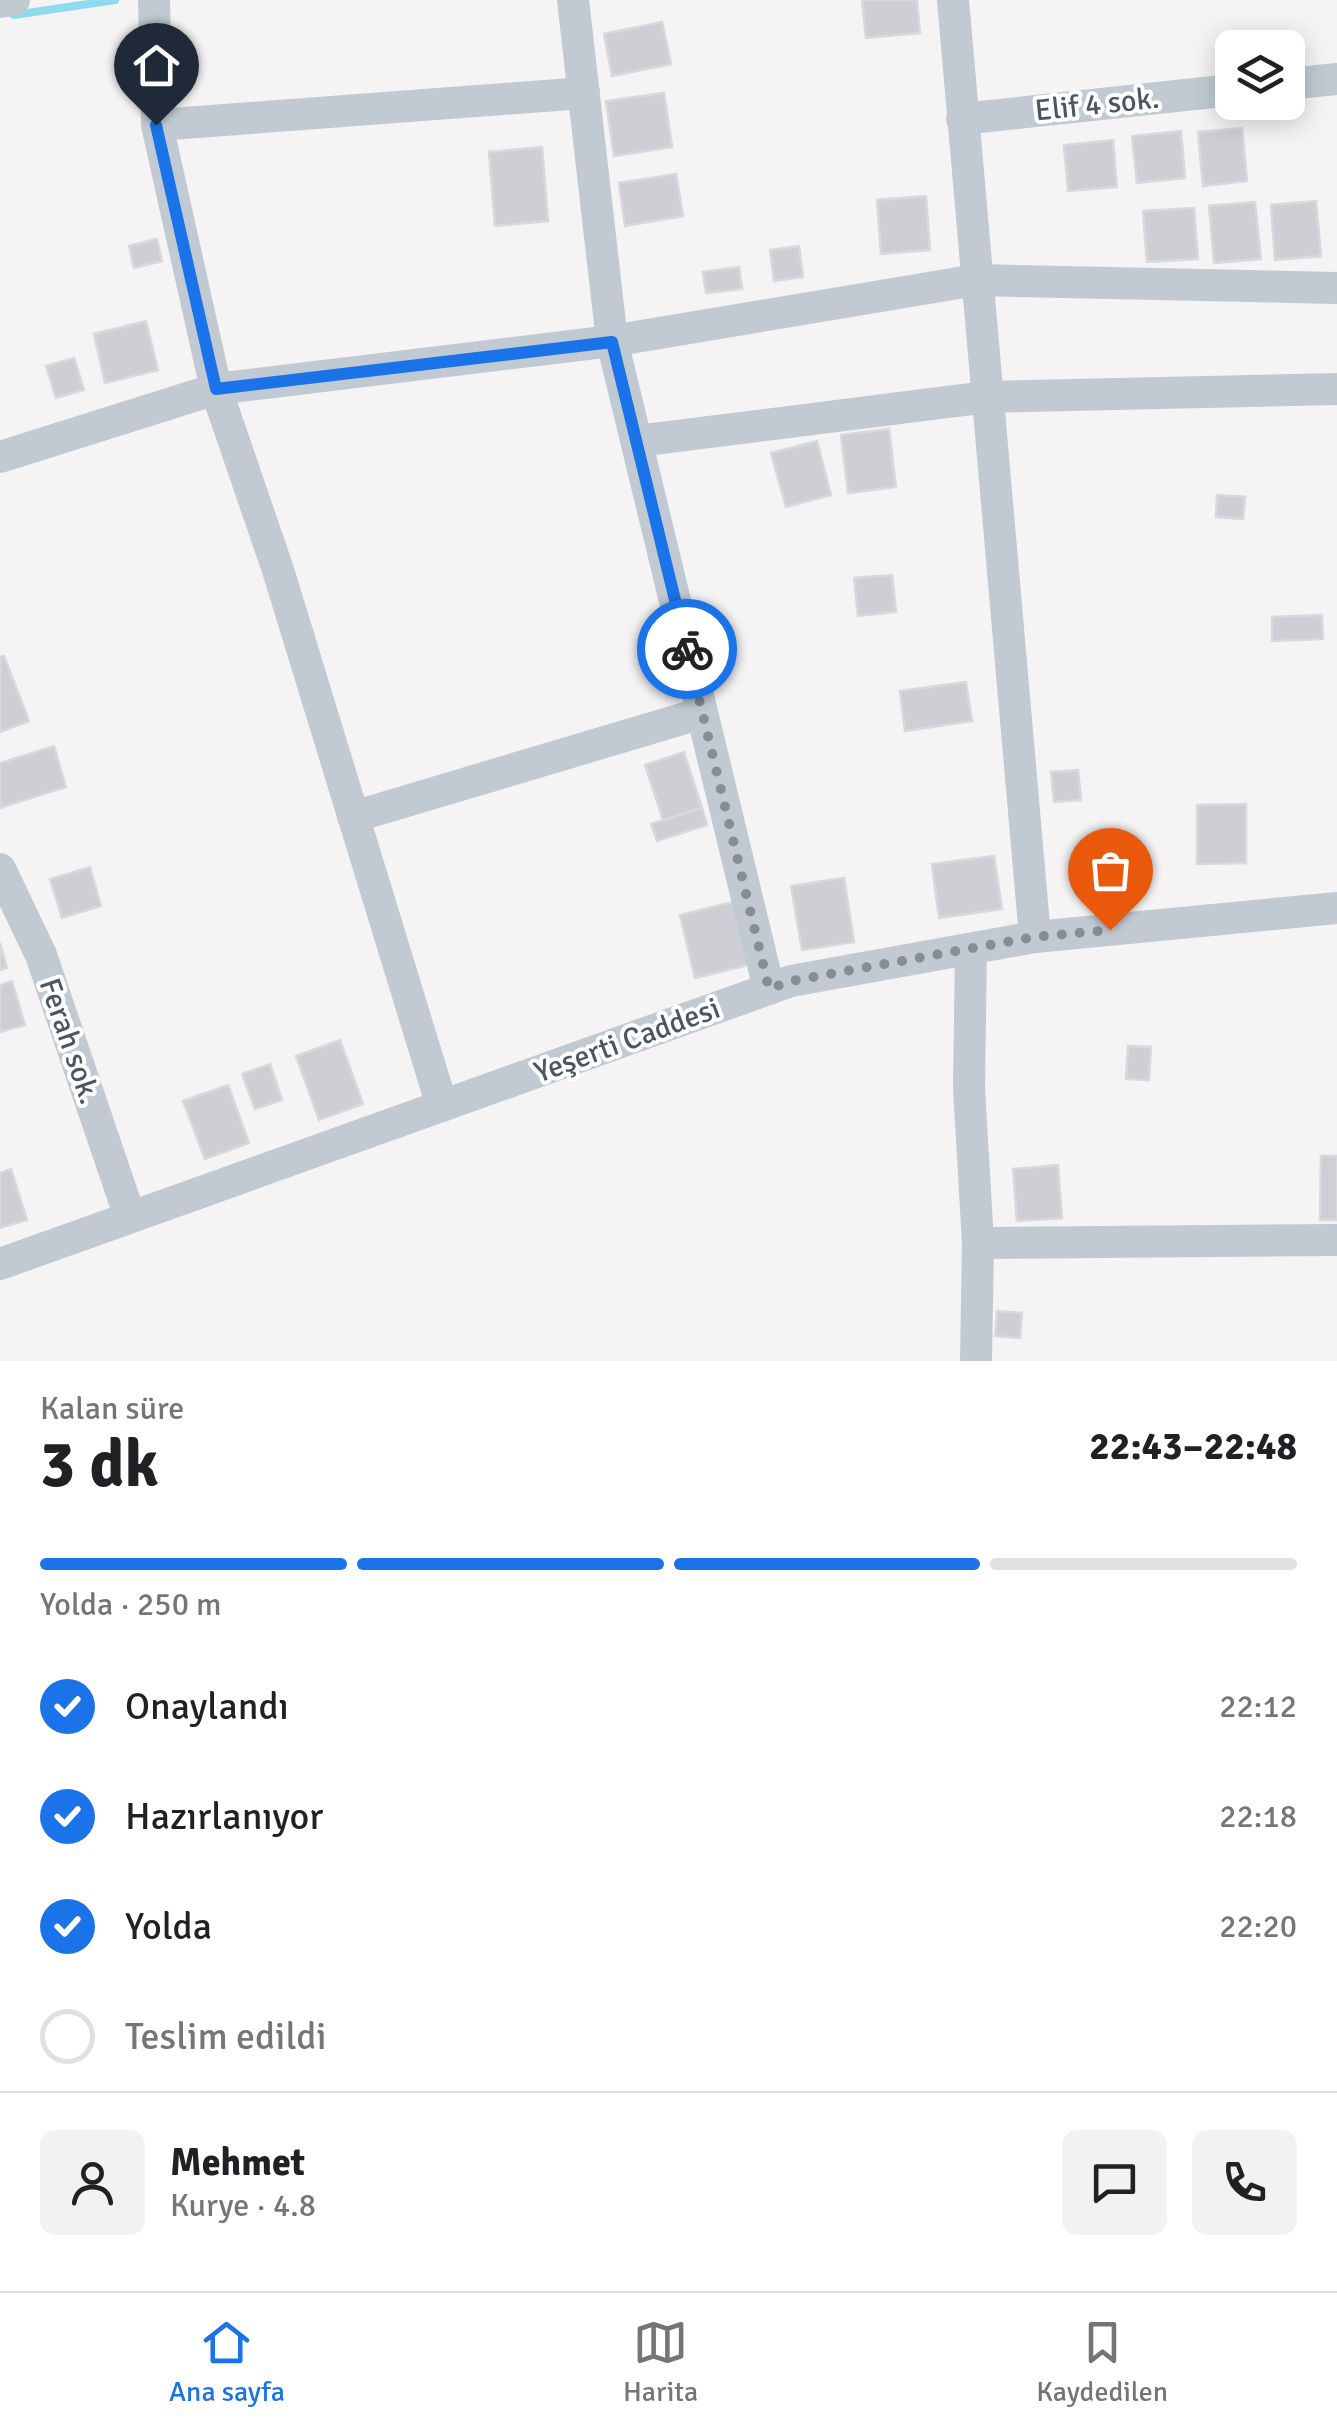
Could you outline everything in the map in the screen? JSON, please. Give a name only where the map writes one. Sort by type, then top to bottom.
[{"type":"street","points":[[0,2],[14,0]]},
{"type":"street","points":[[154,0],[156,125],[216,389],[278,570],[442,1106]]},
{"type":"street","points":[[573,0],[612,342],[769,989]]},
{"type":"street","points":[[953,0],[1034,937]]},
{"type":"street","points":[[1305,82],[1337,79]]},
{"type":"street","name":"Elif 4 sok.","points":[[962,118],[1215,92]]},
{"type":"street","points":[[156,125],[584,93]]},
{"type":"street","points":[[0,457],[216,389],[612,342],[976,280],[1337,288]]},
{"type":"street","points":[[637,441],[987,396],[1337,389]]},
{"type":"street","points":[[353,817],[702,713]]},
{"type":"street","name":"Ferah sok.","points":[[0,869],[41,955],[130,1218]]},
{"type":"street","name":"Yeşerti Caddesi","points":[[0,1264],[791,981],[1034,937],[1337,908]]},
{"type":"street","points":[[971,949],[969,1088],[978,1243],[976,1361]]},
{"type":"street","points":[[978,1243],[1337,1240]]},
{"type":"building","points":[[862,0],[917,0],[920,33],[866,38]]},
{"type":"building","points":[[662,22],[671,64],[612,76],[604,34]]},
{"type":"building","points":[[664,93],[672,147],[614,156],[606,101]]},
{"type":"building","points":[[1242,128],[1247,181],[1203,186],[1198,132]]},
{"type":"building","points":[[1181,131],[1185,178],[1137,183],[1132,136]]},
{"type":"building","points":[[1113,140],[1117,187],[1068,191],[1064,145]]},
{"type":"building","points":[[542,147],[548,221],[495,226],[489,152]]},
{"type":"building","points":[[676,174],[683,216],[625,226],[619,183]]},
{"type":"building","points":[[926,196],[930,250],[881,254],[877,200]]},
{"type":"building","points":[[1316,201],[1321,256],[1275,260],[1271,205]]},
{"type":"building","points":[[1255,202],[1261,259],[1214,263],[1209,206]]},
{"type":"building","points":[[1194,208],[1198,259],[1147,262],[1143,211]]},
{"type":"building","points":[[157,239],[162,261],[134,268],[129,246]]},
{"type":"building","points":[[799,246],[803,277],[774,281],[770,250]]},
{"type":"building","points":[[739,267],[742,289],[706,293],[703,272]]},
{"type":"building","points":[[146,321],[158,370],[105,383],[94,334]]},
{"type":"building","points":[[74,358],[84,390],[56,398],[46,366]]},
{"type":"building","points":[[889,429],[896,487],[848,493],[841,435]]},
{"type":"building","points":[[817,441],[831,495],[786,507],[771,453]]},
{"type":"building","points":[[1217,495],[1245,497],[1243,519],[1216,517]]},
{"type":"building","points":[[892,575],[896,612],[858,616],[854,578]]},
{"type":"building","points":[[1322,615],[1323,639],[1272,641],[1272,617]]},
{"type":"building","points":[[4,656],[29,721],[0,732],[0,657]]},
{"type":"building","points":[[966,682],[972,721],[905,731],[900,691]]},
{"type":"building","points":[[54,746],[66,787],[0,808],[0,763]]},
{"type":"building","points":[[684,752],[702,808],[663,820],[645,765]]},
{"type":"building","points":[[1078,770],[1081,800],[1054,802],[1051,772]]},
{"type":"building","points":[[1246,804],[1246,863],[1197,864],[1197,805]]},
{"type":"building","points":[[702,808],[707,825],[657,841],[651,824]]},
{"type":"building","points":[[994,856],[1002,909],[939,918],[932,864]]},
{"type":"building","points":[[90,867],[101,906],[62,918],[50,879]]},
{"type":"building","points":[[844,878],[854,942],[802,950],[791,886]]},
{"type":"building","points":[[733,902],[748,965],[695,978],[680,915]]},
{"type":"building","points":[[0,943],[7,968],[0,970]]},
{"type":"building","points":[[12,981],[25,1025],[0,1032],[0,985]]},
{"type":"building","points":[[340,1040],[363,1104],[319,1120],[296,1056]]},
{"type":"building","points":[[1128,1046],[1151,1047],[1149,1080],[1126,1079]]},
{"type":"building","points":[[270,1064],[282,1100],[255,1109],[242,1074]]},
{"type":"building","points":[[228,1085],[249,1143],[205,1159],[183,1101]]},
{"type":"building","points":[[1321,1156],[1337,1156],[1337,1220],[1320,1220]]},
{"type":"building","points":[[1058,1165],[1062,1218],[1017,1221],[1013,1169]]},
{"type":"building","points":[[11,1169],[27,1220],[0,1228],[0,1173]]},
{"type":"building","points":[[997,1311],[1022,1313],[1020,1338],[995,1336]]},
{"type":"waterway","points":[[14,15],[115,0]]},
{"type":"way so far","points":[[687,649],[769,989],[791,981],[1034,937],[1110,930]]},
{"type":"route","points":[[156,125],[216,389],[612,342],[687,649]]}]
